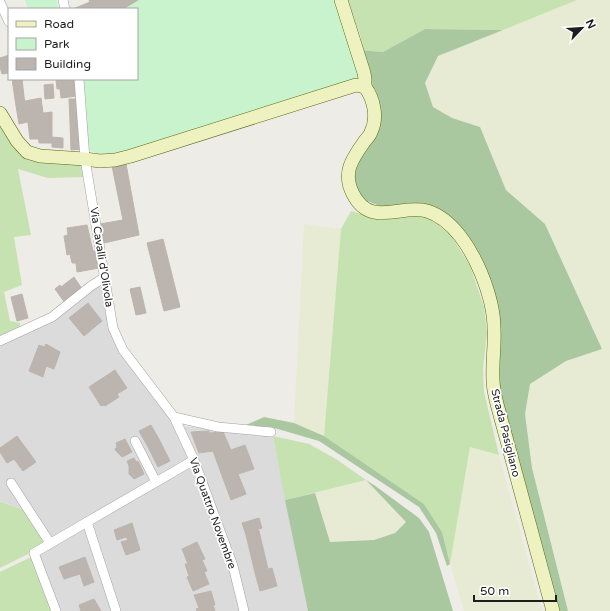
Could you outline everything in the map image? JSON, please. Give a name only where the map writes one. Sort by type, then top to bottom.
[{"type":"street","name":"Strada Pasigliano","points":[[341,0],[366,79],[365,87],[371,96],[374,105],[375,119],[371,132],[355,155],[349,167],[348,180],[352,194],[359,203],[369,211],[381,214],[426,211],[440,217],[451,226],[463,241],[476,262],[492,308],[494,328],[493,381],[497,404],[553,611]]},
{"type":"street","points":[[0,2],[8,20]]},
{"type":"street","name":"Via Cavalli d'Olivola","points":[[78,80],[85,159],[113,328],[123,350],[174,417]]},
{"type":"street","points":[[0,113],[17,141],[27,152],[40,156],[100,161],[115,160],[356,86],[365,87]]},
{"type":"street","points":[[0,341],[52,317],[91,286],[105,277]]},
{"type":"street","points":[[174,417],[218,427],[271,432]]},
{"type":"street","name":"Via Quattro Novembre","points":[[174,417],[194,460],[233,566],[244,611]]},
{"type":"street","points":[[135,442],[156,482]]},
{"type":"street","points":[[56,611],[34,553],[194,460]]},
{"type":"street","points":[[11,483],[50,543]]},
{"type":"street","points":[[87,522],[116,611]]},
{"type":"shaded area","points":[[91,286],[103,286],[109,330],[113,340],[120,352],[170,418],[193,469],[229,567],[240,611],[52,611],[27,511],[2,502],[0,503],[0,340],[52,317]]},
{"type":"shaded area","points":[[183,426],[273,436],[308,611],[247,611],[194,449]]},
{"type":"green space","points":[[25,0],[57,0],[58,8],[28,8]]},
{"type":"green space","points":[[138,0],[336,0],[358,66],[357,78],[352,83],[114,156],[102,156],[87,149],[82,80],[138,80],[138,8],[123,8]]},
{"type":"green space","points":[[348,0],[577,0],[503,30],[425,29],[383,52],[359,50],[361,38]]},
{"type":"green space","points":[[577,0],[610,0],[610,611],[568,611],[532,468],[525,414],[530,384],[566,361],[602,348],[545,224],[506,190],[480,127],[451,118],[433,107],[425,83],[438,56]]},
{"type":"green space","points":[[425,29],[503,30],[438,56],[425,83],[433,107],[452,118],[480,127],[506,190],[545,224],[602,349],[566,361],[530,384],[525,414],[532,468],[568,611],[557,611],[501,404],[487,278],[444,215],[382,207],[363,199],[353,182],[356,166],[379,128],[359,50],[383,52]]},
{"type":"green space","points":[[0,124],[19,152],[84,165],[85,177],[48,178],[18,169],[31,235],[14,237],[22,285],[4,292],[10,321],[20,323],[20,329],[0,339]]},
{"type":"green space","points":[[351,211],[380,220],[415,214],[433,220],[452,237],[470,266],[484,307],[487,333],[483,369],[484,392],[499,455],[470,447],[450,564],[442,532],[424,504],[324,436],[341,229]]},
{"type":"green space","points":[[304,224],[341,229],[324,436],[294,423]]},
{"type":"green space","points":[[264,417],[294,423],[324,436],[424,504],[442,532],[450,564],[447,566],[436,533],[419,507],[319,441],[271,427],[246,425]]},
{"type":"green space","points":[[273,436],[309,444],[336,459],[366,480],[285,500]]},
{"type":"green space","points":[[470,446],[499,455],[542,611],[464,611],[450,564]]},
{"type":"green space","points":[[366,480],[406,522],[395,533],[374,540],[330,543],[315,493]]},
{"type":"green space","points":[[366,480],[419,518],[429,532],[453,611],[308,611],[285,500],[315,493],[330,542],[374,540],[395,533],[406,522]]},
{"type":"green space","points":[[1,502],[27,511],[50,543],[0,568],[0,503]]},
{"type":"green space","points":[[33,556],[52,611],[0,611],[0,572]]},
{"type":"building","points":[[89,0],[138,0],[125,8],[93,8]]},
{"type":"building","points":[[90,2],[93,8],[75,8]]},
{"type":"building","points":[[8,55],[8,73],[2,74],[0,58]]},
{"type":"building","points":[[12,80],[22,80],[25,105],[16,106]]},
{"type":"building","points":[[56,80],[76,80],[77,87],[57,89]]},
{"type":"building","points":[[53,84],[54,98],[45,99],[44,85]]},
{"type":"building","points":[[77,87],[78,96],[61,98],[60,89]]},
{"type":"building","points":[[41,98],[43,113],[27,115],[25,101]]},
{"type":"building","points":[[69,99],[79,99],[81,123],[70,123]]},
{"type":"building","points":[[25,105],[28,122],[19,124],[16,106]]},
{"type":"building","points":[[52,112],[52,143],[39,143],[36,114]]},
{"type":"building","points":[[36,114],[39,139],[30,139],[27,115]]},
{"type":"building","points":[[70,123],[81,123],[83,149],[71,150]]},
{"type":"building","points":[[52,137],[63,138],[63,148],[52,147]]},
{"type":"building","points":[[126,164],[139,235],[104,243],[100,224],[123,220],[112,166]]},
{"type":"building","points":[[87,225],[93,251],[96,251],[99,268],[77,272],[76,263],[72,263],[70,254],[67,255],[64,236],[68,235],[67,228]]},
{"type":"building","points":[[163,239],[180,307],[164,311],[147,243]]},
{"type":"building","points":[[74,277],[82,289],[65,303],[55,289],[60,285],[61,287]]},
{"type":"building","points":[[140,287],[146,313],[136,315],[130,289]]},
{"type":"building","points":[[22,294],[28,318],[17,321],[11,297]]},
{"type":"building","points":[[88,303],[102,321],[84,336],[69,318]]},
{"type":"building","points":[[46,344],[60,352],[54,369],[46,366],[43,377],[29,371],[39,345],[44,347]]},
{"type":"building","points":[[115,370],[127,388],[117,394],[119,397],[105,406],[101,406],[89,387]]},
{"type":"building","points":[[151,425],[160,441],[148,447],[139,431]]},
{"type":"building","points":[[209,431],[209,433],[223,432],[231,450],[245,445],[254,469],[238,474],[246,494],[231,500],[213,451],[199,453],[191,432]]},
{"type":"building","points":[[17,436],[36,462],[23,471],[14,459],[7,463],[0,452],[0,448]]},
{"type":"building","points":[[125,439],[132,452],[122,457],[115,449],[117,447],[116,443]]},
{"type":"building","points":[[160,441],[170,461],[158,467],[148,447]]},
{"type":"building","points":[[134,458],[136,462],[138,461],[144,474],[134,479],[129,474],[129,466],[127,461]]},
{"type":"building","points":[[259,518],[262,528],[258,529],[259,531],[246,535],[242,523]]},
{"type":"building","points":[[132,523],[140,550],[126,555],[121,542],[128,540],[126,537],[117,540],[114,530]]},
{"type":"building","points":[[259,531],[268,569],[255,573],[246,535]]},
{"type":"building","points":[[197,542],[205,559],[202,560],[207,571],[204,572],[209,584],[193,591],[187,577],[189,576],[185,564],[188,564],[182,549]]},
{"type":"building","points":[[85,557],[94,582],[84,586],[80,574],[64,579],[59,567]]},
{"type":"building","points":[[272,568],[277,586],[260,591],[255,573]]},
{"type":"building","points":[[211,591],[215,611],[197,611],[196,609],[199,608],[194,595]]},
{"type":"building","points":[[94,599],[101,611],[81,611],[79,605]]}]
